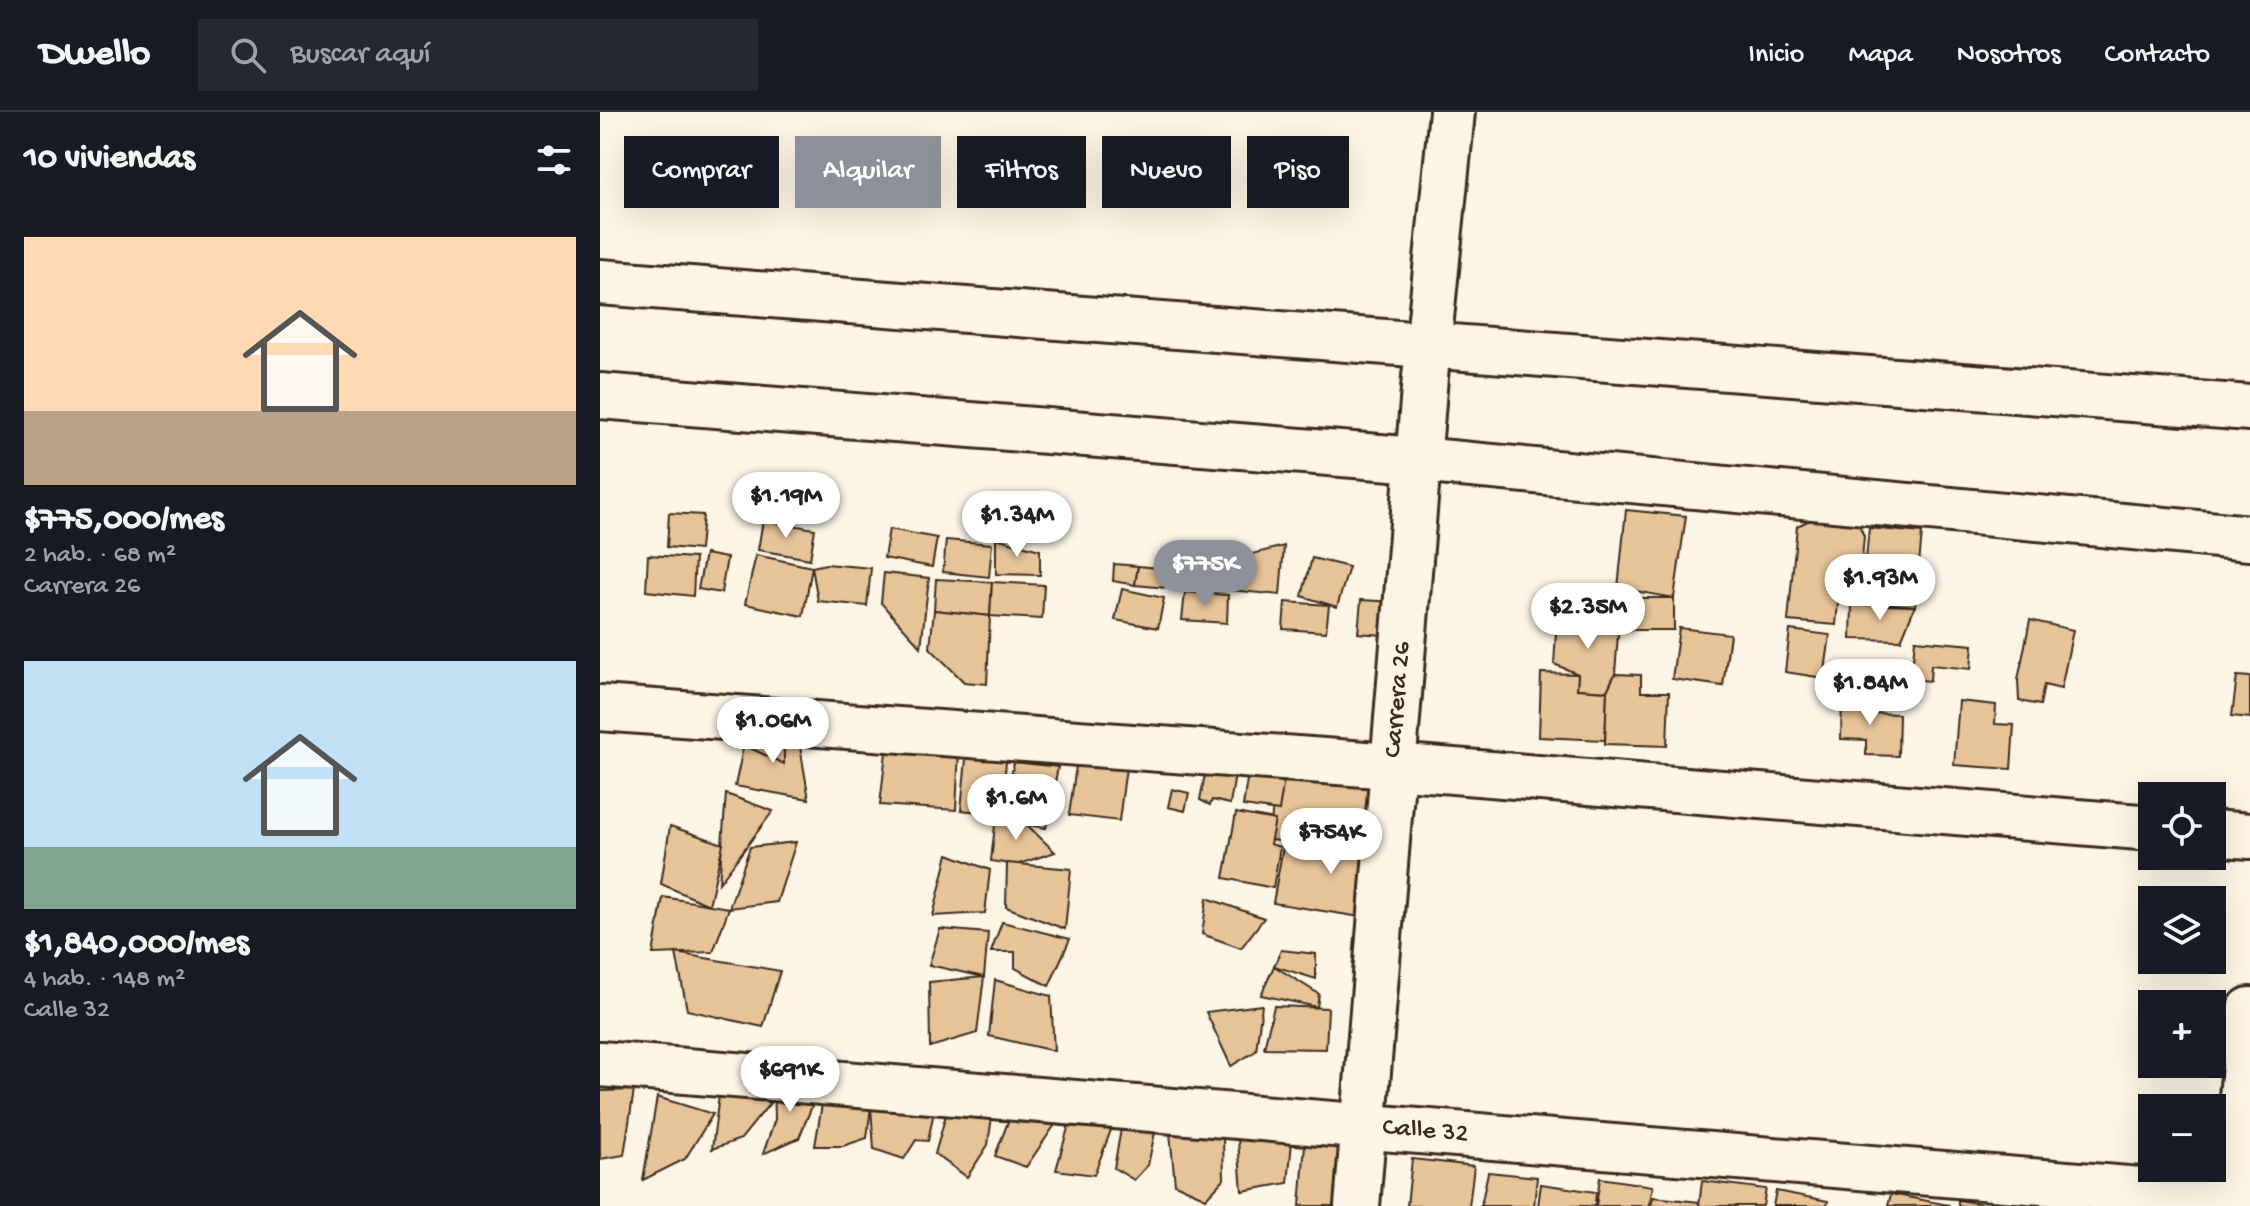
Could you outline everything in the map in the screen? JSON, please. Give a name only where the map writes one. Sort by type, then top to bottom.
[{"type":"street","name":"Carrera 26","points":[[1357,1206],[1426,362],[1454,121]]},
{"type":"street","points":[[600,282],[1426,362],[2250,408]]},
{"type":"street","points":[[600,396],[1419,447],[2250,538]]},
{"type":"street","points":[[600,708],[1392,766],[2138,827]]},
{"type":"street","points":[[2226,834],[2250,836]]},
{"type":"street","points":[[2238,1201],[2250,1010]]},
{"type":"street","name":"Calle 32","points":[[600,1064],[2238,1201]]},
{"type":"building","points":[[1849,502],[1864,536],[1859,594],[1839,591],[1836,625],[1788,621],[1797,526]]},
{"type":"building","points":[[1626,510],[1686,516],[1674,598],[1618,588]]},
{"type":"building","points":[[669,513],[703,515],[700,550],[667,547]]},
{"type":"building","points":[[763,520],[815,529],[810,559],[758,550]]},
{"type":"building","points":[[1869,528],[1922,533],[1915,606],[1862,601]]},
{"type":"building","points":[[889,529],[937,538],[932,567],[884,558]]},
{"type":"building","points":[[996,538],[1040,550],[1040,575],[996,574]]},
{"type":"building","points":[[946,540],[992,544],[989,577],[943,572]]},
{"type":"building","points":[[1284,546],[1280,595],[1230,590],[1233,559]]},
{"type":"building","points":[[705,554],[727,558],[721,593],[698,589]]},
{"type":"building","points":[[1184,554],[1228,556],[1226,591],[1185,592]]},
{"type":"building","points":[[648,555],[695,558],[693,596],[646,591]]},
{"type":"building","points":[[756,555],[812,567],[803,616],[745,604]]},
{"type":"building","points":[[1312,558],[1349,567],[1337,607],[1302,596]]},
{"type":"building","points":[[826,564],[871,568],[867,606],[818,601],[812,567]]},
{"type":"building","points":[[1114,564],[1138,566],[1135,585],[1113,581]]},
{"type":"building","points":[[1138,566],[1169,569],[1167,588],[1135,585]]},
{"type":"building","points":[[884,573],[929,578],[921,647],[881,603]]},
{"type":"building","points":[[936,579],[992,582],[990,616],[934,610]]},
{"type":"building","points":[[992,582],[1044,585],[1042,619],[990,616]]},
{"type":"building","points":[[1122,589],[1164,598],[1158,628],[1115,620]]},
{"type":"building","points":[[1185,592],[1228,595],[1227,623],[1182,620]]},
{"type":"building","points":[[1623,598],[1674,598],[1674,630],[1622,630]]},
{"type":"building","points":[[1361,600],[1397,602],[1395,636],[1358,633]]},
{"type":"building","points":[[1285,602],[1329,605],[1326,632],[1283,629]]},
{"type":"building","points":[[1852,604],[1915,606],[1901,640],[1851,639]]},
{"type":"building","points":[[934,610],[990,616],[987,684],[964,682],[930,648]]},
{"type":"building","points":[[1557,617],[1619,621],[1615,674],[1607,691],[1577,689],[1578,674],[1554,664]]},
{"type":"building","points":[[2030,620],[2073,630],[2061,689],[2044,685],[2040,705],[2019,701],[2018,680]]},
{"type":"building","points":[[1679,628],[1730,634],[1723,686],[1672,679]]},
{"type":"building","points":[[1790,630],[1830,635],[1824,678],[1785,672]]},
{"type":"building","points":[[1915,640],[1973,645],[1971,669],[1931,665],[1930,681],[1911,679]]},
{"type":"building","points":[[1541,673],[1578,674],[1577,689],[1607,691],[1605,740],[1539,737]]},
{"type":"building","points":[[1615,674],[1641,675],[1641,692],[1669,692],[1667,746],[1605,744],[1607,691]]},
{"type":"building","points":[[2237,676],[2250,677],[2250,718],[2232,716]]},
{"type":"building","points":[[1842,698],[1871,698],[1871,713],[1899,714],[1898,756],[1866,755],[1866,740],[1841,739]]},
{"type":"building","points":[[1959,701],[1996,705],[1995,724],[2014,725],[2011,769],[1954,765]]},
{"type":"building","points":[[746,734],[798,735],[809,799],[735,786]]},
{"type":"building","points":[[887,743],[959,751],[956,810],[880,805]]},
{"type":"building","points":[[744,745],[784,745],[784,764]]},
{"type":"building","points":[[1079,745],[1128,752],[1119,821],[1069,815]]},
{"type":"building","points":[[967,748],[1007,751],[1001,814],[961,810]]},
{"type":"building","points":[[1276,760],[1388,768],[1383,833],[1300,827],[1299,843],[1270,840]]},
{"type":"building","points":[[1014,762],[1058,767],[1046,828],[1003,820]]},
{"type":"building","points":[[1206,769],[1235,775],[1230,804],[1212,800],[1210,805],[1200,800]]},
{"type":"building","points":[[1248,773],[1284,779],[1279,811],[1243,806]]},
{"type":"building","points":[[1172,789],[1189,793],[1185,811],[1168,807]]},
{"type":"building","points":[[726,794],[773,811],[719,883]]},
{"type":"building","points":[[1236,813],[1275,820],[1270,844],[1280,847],[1273,888],[1224,878]]},
{"type":"building","points":[[1017,815],[1055,852],[1016,865],[991,861],[996,816]]},
{"type":"building","points":[[670,826],[723,844],[709,905],[661,884]]},
{"type":"building","points":[[1315,833],[1385,843],[1373,919],[1273,903],[1284,841],[1313,847]]},
{"type":"building","points":[[796,842],[777,902],[729,908],[750,847]]},
{"type":"building","points":[[948,854],[990,870],[985,913],[933,916]]},
{"type":"building","points":[[1007,863],[1071,869],[1065,929],[1006,907]]},
{"type":"building","points":[[663,897],[729,908],[713,952],[653,954]]},
{"type":"building","points":[[1207,898],[1264,918],[1241,948],[1202,934]]},
{"type":"building","points":[[1002,922],[1070,939],[1049,986],[1015,968],[1015,952],[991,952]]},
{"type":"building","points":[[940,929],[988,933],[984,977],[929,965]]},
{"type":"building","points":[[1281,950],[1316,954],[1316,979],[1274,966]]},
{"type":"building","points":[[676,953],[780,971],[763,1027],[687,1010]]},
{"type":"building","points":[[1274,966],[1319,994],[1317,1007],[1261,995]]},
{"type":"building","points":[[984,977],[977,1033],[930,1047],[929,982]]},
{"type":"building","points":[[995,980],[1051,996],[1054,1051],[989,1036]]},
{"type":"building","points":[[1262,1005],[1256,1051],[1231,1066],[1206,1012]]},
{"type":"building","points":[[1274,1006],[1328,1008],[1326,1049],[1264,1048]]},
{"type":"building","points":[[774,1083],[819,1089],[799,1138],[763,1154],[775,1119]]},
{"type":"building","points":[[720,1088],[770,1103],[741,1139],[712,1149]]},
{"type":"building","points":[[634,1090],[624,1155],[600,1159],[600,1091]]},
{"type":"building","points":[[937,1096],[928,1141],[916,1140],[904,1159],[874,1149],[871,1107]]},
{"type":"building","points":[[657,1097],[713,1114],[685,1159],[643,1180]]},
{"type":"building","points":[[823,1098],[871,1107],[867,1138],[843,1146],[815,1146]]},
{"type":"building","points":[[950,1100],[994,1102],[988,1145],[967,1177],[935,1154]]},
{"type":"building","points":[[1016,1101],[1065,1110],[1026,1167],[995,1156]]},
{"type":"building","points":[[1074,1107],[1114,1122],[1094,1175],[1056,1170]]},
{"type":"building","points":[[1124,1112],[1157,1123],[1148,1165],[1134,1180],[1114,1168]]},
{"type":"building","points":[[1169,1122],[1223,1137],[1224,1179],[1206,1198],[1175,1184]]},
{"type":"building","points":[[1237,1127],[1292,1142],[1288,1183],[1242,1191]]},
{"type":"building","points":[[1306,1132],[1357,1142],[1340,1206],[1300,1206]]},
{"type":"building","points":[[1412,1159],[1474,1166],[1469,1206],[1407,1206]]},
{"type":"building","points":[[1488,1172],[1537,1177],[1534,1206],[1481,1206]]},
{"type":"building","points":[[1600,1178],[1653,1186],[1649,1206],[1596,1206]]},
{"type":"building","points":[[1702,1181],[1766,1189],[1763,1206],[1699,1206]]},
{"type":"building","points":[[1541,1184],[1596,1192],[1595,1206],[1538,1206]]},
{"type":"building","points":[[1776,1191],[1828,1201],[1827,1206],[1773,1206]]},
{"type":"building","points":[[1891,1194],[1949,1205],[1949,1206],[1888,1206]]},
{"type":"building","points":[[1653,1197],[1699,1202],[1699,1206],[1651,1206]]},
{"type":"building","points":[[1958,1200],[1994,1206],[1958,1206]]}]
